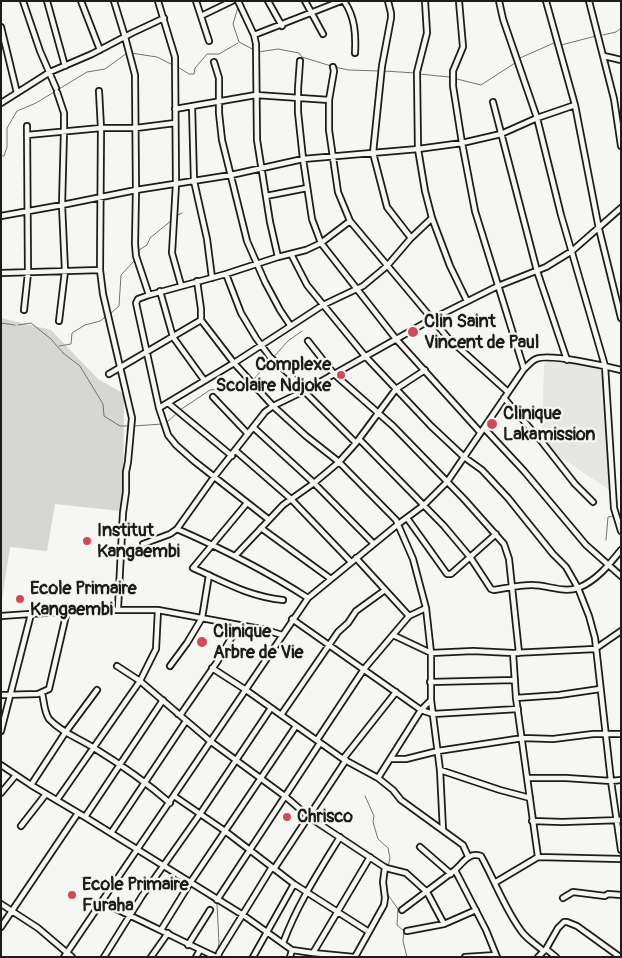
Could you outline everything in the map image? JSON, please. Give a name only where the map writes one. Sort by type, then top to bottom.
[{"type":"street","points":[[23,1],[64,113],[62,206],[64,271],[59,321]]},
{"type":"street","points":[[47,1],[65,66]]},
{"type":"street","points":[[81,1],[100,50]]},
{"type":"street","points":[[114,1],[135,75],[135,244],[136,256],[149,295]]},
{"type":"street","points":[[158,1],[175,57],[176,184],[172,253],[181,285]]},
{"type":"street","points":[[196,1],[209,41]]},
{"type":"street","points":[[201,16],[232,1]]},
{"type":"street","points":[[268,1],[282,26]]},
{"type":"street","points":[[305,1],[323,34]]},
{"type":"street","points":[[254,36],[343,1],[352,15],[355,26],[355,53]]},
{"type":"street","points":[[388,1],[391,13],[381,70],[373,153],[386,207],[411,238]]},
{"type":"street","points":[[425,1],[427,33],[417,73],[418,150],[432,218],[450,266],[467,301]]},
{"type":"street","points":[[459,1],[463,47],[455,66],[453,78],[462,143],[475,211],[524,369]]},
{"type":"street","points":[[499,1],[503,19],[537,118],[561,215],[605,366],[616,515],[621,531]]},
{"type":"street","points":[[546,1],[575,105],[599,229],[621,318]]},
{"type":"street","points":[[589,1],[614,99],[621,146]]},
{"type":"street","points":[[239,3],[254,36],[257,51],[257,140],[278,257]]},
{"type":"street","points":[[1,104],[50,72],[100,50],[164,18]]},
{"type":"street","points":[[1,27],[17,93]]},
{"type":"street","points":[[604,56],[621,60]]},
{"type":"street","points":[[300,61],[298,97],[303,159],[312,219],[320,243],[396,339],[482,430],[524,471],[586,545],[621,576]]},
{"type":"street","points":[[214,62],[219,78],[218,101],[222,140],[247,241],[256,264],[290,325]]},
{"type":"street","points":[[333,67],[329,100],[329,130],[338,192],[350,221],[463,353],[508,392]]},
{"type":"street","points":[[99,91],[101,128],[99,197],[100,270],[103,294],[130,406],[131,427],[123,513],[118,608]]},
{"type":"street","points":[[175,109],[256,95],[329,100]]},
{"type":"street","points":[[493,102],[537,271],[567,360]]},
{"type":"street","points":[[1,216],[62,206],[136,190],[231,175],[303,159],[418,150],[462,143],[501,134],[537,118],[575,105]]},
{"type":"street","points":[[192,106],[194,181],[207,239],[212,278]]},
{"type":"street","points":[[27,135],[101,128],[136,128],[175,123]]},
{"type":"street","points":[[24,310],[28,273],[27,126]]},
{"type":"street","points":[[266,196],[307,188]]},
{"type":"street","points":[[143,544],[170,534],[177,529],[253,427],[273,406],[304,391],[467,301],[498,286],[537,271],[572,251],[621,208]]},
{"type":"street","points":[[159,408],[234,363],[323,305],[368,282],[387,266],[411,238],[432,218]]},
{"type":"street","points":[[268,519],[214,477],[176,445],[168,435],[159,408],[136,302],[138,299],[160,291],[212,278],[306,250],[320,243],[350,221]]},
{"type":"street","points":[[291,254],[307,285],[365,356],[431,426],[464,457],[482,470],[508,498],[553,554],[566,567],[578,588],[592,624],[621,850]]},
{"type":"street","points":[[1,273],[100,270]]},
{"type":"street","points":[[226,274],[241,313],[261,345],[325,412],[340,424],[424,505],[470,557],[490,589],[544,586],[563,590],[578,588],[603,572],[621,550]]},
{"type":"street","points":[[197,281],[201,320],[234,363],[273,406],[306,436],[339,462],[393,516],[413,559],[426,608],[431,653],[431,700],[440,770],[443,830]]},
{"type":"street","points":[[160,291],[173,337],[204,380]]},
{"type":"street","points":[[109,374],[201,320]]},
{"type":"street","points":[[308,341],[334,374],[378,412],[447,482],[496,534],[508,551],[516,653],[516,698],[538,857]]},
{"type":"street","points":[[65,955],[308,598],[373,543],[424,505],[447,482],[524,369],[537,358],[567,360],[621,370]]},
{"type":"street","points":[[236,556],[268,519],[339,462],[358,441],[396,389],[425,370]]},
{"type":"street","points":[[213,397],[248,434]]},
{"type":"street","points":[[504,398],[575,484],[593,502]]},
{"type":"street","points":[[168,403],[232,456]]},
{"type":"street","points":[[253,427],[314,483],[373,543]]},
{"type":"street","points":[[236,451],[291,500],[385,590],[409,616]]},
{"type":"street","points":[[247,503],[193,568],[245,592],[266,598],[283,600]]},
{"type":"street","points":[[407,518],[447,574],[451,574],[496,534]]},
{"type":"street","points":[[261,528],[331,579]]},
{"type":"street","points":[[177,529],[236,556],[308,598]]},
{"type":"street","points":[[170,666],[202,618],[209,575]]},
{"type":"street","points":[[281,715],[328,644],[348,623],[356,611],[385,590]]},
{"type":"street","points":[[1,616],[118,608],[158,610],[276,632],[282,635]]},
{"type":"street","points":[[217,900],[286,797],[364,668],[409,616],[426,608]]},
{"type":"street","points":[[57,800],[140,681],[156,649],[158,610]]},
{"type":"street","points":[[1,695],[42,693],[49,689],[67,611]]},
{"type":"street","points":[[1,731],[31,614]]},
{"type":"street","points":[[292,620],[364,668],[421,710],[433,714],[518,710]]},
{"type":"street","points":[[178,714],[181,714],[239,625]]},
{"type":"street","points":[[393,635],[431,653],[473,651],[516,653],[595,649],[620,632]]},
{"type":"street","points":[[117,666],[140,681],[210,741],[286,797],[309,818],[387,868],[406,873],[427,892],[444,924]]},
{"type":"street","points":[[212,668],[344,759],[378,778],[393,790],[401,800],[463,845],[468,856]]},
{"type":"street","points":[[430,682],[515,680]]},
{"type":"street","points":[[516,698],[559,695],[600,689]]},
{"type":"street","points":[[30,785],[97,690]]},
{"type":"street","points":[[101,902],[168,933],[188,945],[216,956],[273,868],[309,818],[344,759],[396,692]]},
{"type":"street","points":[[42,693],[48,718],[65,733],[94,748],[120,765],[170,802]]},
{"type":"street","points":[[85,817],[163,700]]},
{"type":"street","points":[[378,778],[421,710],[431,700]]},
{"type":"street","points":[[104,957],[142,896],[271,708]]},
{"type":"street","points":[[111,833],[186,721]]},
{"type":"street","points":[[161,930],[190,883],[296,726]]},
{"type":"street","points":[[390,758],[406,759],[438,751],[523,738],[553,739],[593,734],[621,734]]},
{"type":"street","points":[[1,765],[30,785],[78,812],[243,915],[292,950],[313,954],[354,957],[384,906],[386,898],[383,882],[387,868]]},
{"type":"street","points":[[440,770],[530,798]]},
{"type":"street","points":[[1,792],[16,775]]},
{"type":"street","points":[[528,778],[621,780]]},
{"type":"street","points":[[21,826],[46,794]]},
{"type":"street","points":[[174,796],[225,831],[294,884],[368,932]]},
{"type":"street","points":[[1,927],[78,812]]},
{"type":"street","points":[[532,820],[562,822],[618,820]]},
{"type":"street","points":[[283,943],[306,892],[340,837]]},
{"type":"street","points":[[420,848],[453,872],[476,910],[497,956],[465,957]]},
{"type":"street","points":[[402,910],[453,872],[468,856],[481,856],[496,882],[508,910],[522,932],[556,957]]},
{"type":"street","points":[[313,954],[370,857]]},
{"type":"street","points":[[496,882],[538,857],[621,859]]},
{"type":"street","points":[[253,957],[294,884]]},
{"type":"street","points":[[563,898],[572,892],[605,896],[608,894],[621,895]]},
{"type":"street","points":[[1,904],[38,928],[65,955],[72,957]]},
{"type":"street","points":[[188,945],[210,910]]},
{"type":"street","points":[[407,931],[444,924],[476,910]]},
{"type":"street","points":[[538,957],[564,922],[577,926],[620,957]]},
{"type":"street","points":[[151,957],[168,933]]},
{"type":"street","points":[[196,957],[200,950]]},
{"type":"street","points":[[290,957],[292,950]]},
{"type":"shaded area","points":[[1,318],[51,330],[98,379],[124,394],[123,491],[120,511],[55,504],[47,551],[10,547],[1,606]]},
{"type":"shaded area","points":[[546,359],[603,368],[614,493],[554,453],[542,437],[544,366]]},
{"type":"waterway","points":[[238,7],[233,24],[239,42],[258,52],[278,49],[299,53],[302,57],[331,66]]},
{"type":"waterway","points":[[603,35],[616,32],[621,28]]},
{"type":"waterway","points":[[561,45],[596,36]]},
{"type":"waterway","points":[[176,66],[189,74],[194,74],[195,68],[207,54],[219,54],[238,43]]},
{"type":"waterway","points":[[520,58],[554,43]]},
{"type":"waterway","points":[[1,156],[4,156],[7,147],[7,128],[17,111],[36,103],[87,72],[105,69],[127,53]]},
{"type":"waterway","points":[[131,53],[157,57],[173,65]]},
{"type":"waterway","points":[[419,74],[449,77],[481,85],[515,63]]},
{"type":"waterway","points":[[334,67],[349,70],[380,71]]},
{"type":"waterway","points":[[384,71],[415,73]]},
{"type":"waterway","points":[[176,216],[182,213]]},
{"type":"waterway","points":[[138,253],[139,250],[147,245],[150,238],[172,220]]},
{"type":"waterway","points":[[110,314],[119,306],[121,275],[135,260]]},
{"type":"waterway","points":[[59,346],[71,344],[72,333],[85,325],[100,321],[107,316]]},
{"type":"waterway","points":[[1,323],[15,325]]},
{"type":"waterway","points":[[18,325],[31,323],[51,339],[63,353],[80,366],[103,404],[104,416],[120,426],[130,426]]},
{"type":"waterway","points":[[253,380],[288,341],[302,331]]},
{"type":"waterway","points":[[180,410],[210,390],[233,388],[249,383]]},
{"type":"waterway","points":[[166,423],[177,413]]},
{"type":"waterway","points":[[134,426],[162,424]]},
{"type":"waterway","points":[[606,540],[608,517],[614,516]]},
{"type":"waterway","points":[[365,796],[374,816],[373,822],[378,839],[388,848],[390,858],[388,867]]},
{"type":"waterway","points":[[385,884],[388,871]]},
{"type":"waterway","points":[[386,888],[386,892],[398,909],[397,925],[404,931],[403,941],[407,957]]},
{"type":"waterway","points":[[198,890],[217,904],[219,943],[217,954]]},
{"type":"place","name":"Clin Saint Vincent de Paul","points":[[413,332]]},
{"type":"place","name":"Complexe Scolaire Ndjoke","points":[[341,375]]},
{"type":"place","name":"Clinique Lakamission","points":[[492,424]]},
{"type":"place","name":"Institut Kangaembi","points":[[87,541]]},
{"type":"place","name":"Ecole Primaire Kangaembi","points":[[20,599]]},
{"type":"place","name":"Clinique Arbre de Vie","points":[[202,642]]},
{"type":"place","name":"Chrisco","points":[[287,817]]},
{"type":"place","name":"Ecole Primaire Furaha","points":[[72,895]]}]
